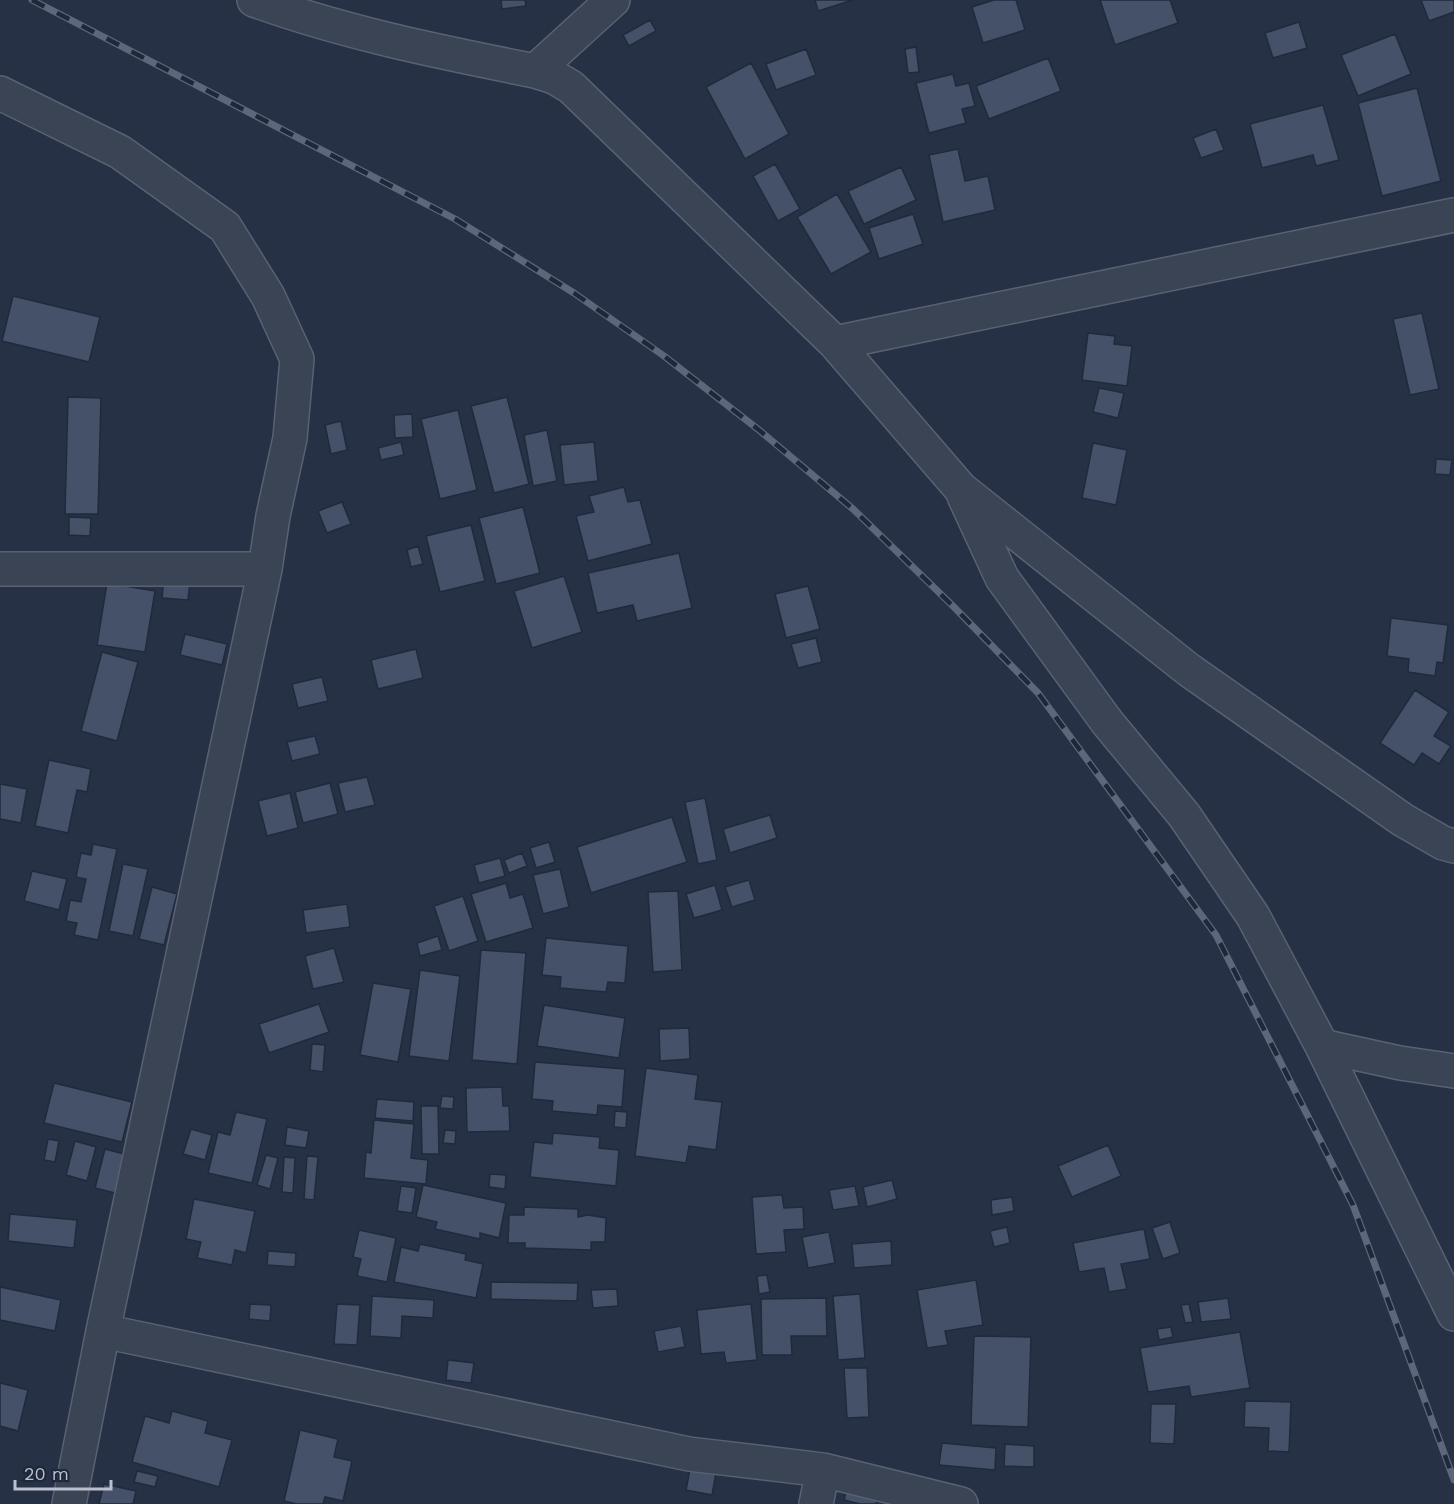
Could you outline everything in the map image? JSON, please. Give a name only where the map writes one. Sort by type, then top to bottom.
[{"type":"street","points":[[254,0],[286,12],[410,46],[535,71],[554,77],[571,87],[835,343],[961,489],[1189,670],[1403,820],[1443,843],[1454,846]]},
{"type":"street","points":[[535,71],[613,0]]},
{"type":"street","points":[[0,93],[120,153],[225,226],[268,296],[297,359],[290,438],[273,516],[265,569],[103,1331],[69,1504]]},
{"type":"street","points":[[835,343],[1454,215]]},
{"type":"street","points":[[961,489],[1002,578],[1107,722],[1184,815],[1253,916],[1322,1046],[1454,1314]]},
{"type":"street","points":[[0,569],[265,569]]},
{"type":"street","points":[[1322,1046],[1400,1063],[1454,1071]]},
{"type":"street","points":[[103,1331],[689,1454],[823,1470],[961,1504]]},
{"type":"street","points":[[816,1504],[823,1470]]},
{"type":"building","points":[[501,0],[525,0],[526,6],[502,9]]},
{"type":"building","points":[[815,0],[853,0],[818,11]]},
{"type":"building","points":[[994,0],[1016,0],[1025,30],[983,43],[972,7]]},
{"type":"building","points":[[1100,0],[1170,0],[1178,23],[1115,45]]},
{"type":"building","points":[[1421,0],[1454,0],[1454,12],[1429,21]]},
{"type":"building","points":[[650,20],[656,31],[629,46],[623,35]]},
{"type":"building","points":[[1299,22],[1307,48],[1273,58],[1265,33]]},
{"type":"building","points":[[1395,34],[1411,74],[1358,96],[1341,55]]},
{"type":"building","points":[[916,47],[919,72],[908,73],[905,49]]},
{"type":"building","points":[[806,49],[816,75],[776,90],[766,64]]},
{"type":"building","points":[[1048,58],[1061,91],[989,119],[976,86]]},
{"type":"building","points":[[751,63],[789,134],[745,159],[706,87]]},
{"type":"building","points":[[953,74],[956,86],[969,83],[975,106],[962,109],[966,123],[929,133],[916,83]]},
{"type":"building","points":[[1417,88],[1441,181],[1382,196],[1358,103]]},
{"type":"building","points":[[1323,105],[1339,160],[1316,166],[1313,155],[1262,168],[1250,124]]},
{"type":"building","points":[[1216,129],[1224,150],[1201,158],[1193,138]]},
{"type":"building","points":[[958,149],[965,181],[988,176],[995,210],[943,222],[929,155]]},
{"type":"building","points":[[775,164],[800,209],[778,221],[753,176]]},
{"type":"building","points":[[901,167],[916,200],[864,224],[848,191]]},
{"type":"building","points":[[837,194],[871,252],[831,274],[797,217]]},
{"type":"building","points":[[913,214],[923,244],[879,259],[869,228]]},
{"type":"building","points":[[13,296],[100,317],[89,362],[2,341]]},
{"type":"building","points":[[1422,313],[1439,389],[1410,395],[1393,319]]},
{"type":"building","points":[[1088,333],[1115,336],[1114,344],[1132,346],[1127,386],[1082,380]]},
{"type":"building","points":[[1099,388],[1124,393],[1118,418],[1093,412]]},
{"type":"building","points":[[68,397],[101,398],[98,514],[65,514]]},
{"type":"building","points":[[507,397],[529,484],[494,493],[471,406]]},
{"type":"building","points":[[458,410],[477,490],[440,499],[421,419]]},
{"type":"building","points":[[412,414],[413,437],[395,438],[394,415]]},
{"type":"building","points":[[341,421],[347,450],[331,454],[325,425]]},
{"type":"building","points":[[547,430],[557,481],[533,486],[524,435]]},
{"type":"building","points":[[401,442],[404,455],[381,460],[378,448]]},
{"type":"building","points":[[594,442],[598,481],[564,485],[560,445]]},
{"type":"building","points":[[1093,443],[1127,450],[1116,505],[1082,498]]},
{"type":"building","points":[[1436,459],[1452,460],[1450,475],[1435,474]]},
{"type":"building","points":[[624,487],[628,502],[640,500],[652,544],[588,561],[576,516],[594,512],[589,496]]},
{"type":"building","points":[[342,502],[351,524],[327,533],[318,511]]},
{"type":"building","points":[[523,507],[540,573],[496,584],[479,518]]},
{"type":"building","points":[[69,517],[91,518],[90,536],[69,535]]},
{"type":"building","points":[[471,525],[485,581],[440,592],[426,536]]},
{"type":"building","points":[[418,546],[423,564],[411,567],[407,550]]},
{"type":"building","points":[[679,553],[692,608],[637,621],[633,605],[597,613],[588,573]]},
{"type":"building","points":[[564,576],[582,632],[532,648],[514,591]]},
{"type":"building","points":[[164,578],[190,581],[188,600],[162,598]]},
{"type":"building","points":[[107,583],[155,591],[145,652],[97,645]]},
{"type":"building","points":[[808,586],[820,629],[786,638],[775,594]]},
{"type":"building","points":[[1391,618],[1448,625],[1443,663],[1437,662],[1435,676],[1408,672],[1409,659],[1387,656]]},
{"type":"building","points":[[185,634],[227,644],[222,665],[180,655]]},
{"type":"building","points":[[816,638],[822,662],[798,668],[791,644]]},
{"type":"building","points":[[416,649],[423,678],[378,689],[371,660]]},
{"type":"building","points":[[102,652],[138,662],[117,741],[81,731]]},
{"type":"building","points":[[322,677],[328,701],[298,708],[292,684]]},
{"type":"building","points":[[1415,690],[1449,712],[1434,736],[1451,746],[1439,764],[1422,753],[1414,765],[1380,743]]},
{"type":"building","points":[[315,736],[320,754],[292,761],[287,742]]},
{"type":"building","points":[[49,760],[91,769],[87,792],[77,790],[68,833],[35,826]]},
{"type":"building","points":[[367,777],[375,805],[345,812],[338,783]]},
{"type":"building","points":[[330,783],[338,814],[303,823],[295,792]]},
{"type":"building","points":[[0,784],[27,789],[21,823],[0,819]]},
{"type":"building","points":[[290,793],[298,828],[267,836],[258,801]]},
{"type":"building","points":[[705,798],[717,860],[698,864],[685,802]]},
{"type":"building","points":[[770,815],[777,838],[730,853],[723,829]]},
{"type":"building","points":[[672,817],[687,862],[591,893],[577,847]]},
{"type":"building","points":[[549,842],[555,862],[536,868],[530,848]]},
{"type":"building","points":[[93,844],[117,849],[98,940],[74,935],[77,923],[66,921],[70,900],[81,902],[86,879],[76,877],[81,853],[91,855]]},
{"type":"building","points":[[522,853],[527,866],[509,873],[504,860]]},
{"type":"building","points":[[500,858],[505,876],[479,883],[474,865]]},
{"type":"building","points":[[123,864],[148,869],[133,936],[109,931]]},
{"type":"building","points":[[560,869],[569,907],[543,914],[533,875]]},
{"type":"building","points":[[32,871],[67,879],[59,910],[24,901]]},
{"type":"building","points":[[749,880],[755,900],[732,907],[725,887]]},
{"type":"building","points":[[506,883],[510,898],[523,894],[533,928],[486,942],[471,894]]},
{"type":"building","points":[[715,885],[722,910],[694,918],[686,894]]},
{"type":"building","points":[[152,887],[177,894],[164,945],[139,939]]},
{"type":"building","points":[[678,891],[682,970],[653,972],[648,892]]},
{"type":"building","points":[[463,896],[478,941],[449,951],[434,906]]},
{"type":"building","points":[[347,904],[350,927],[306,933],[303,910]]},
{"type":"building","points":[[438,936],[442,950],[420,956],[417,943]]},
{"type":"building","points":[[546,938],[628,946],[625,983],[608,982],[606,992],[560,988],[561,977],[542,975]]},
{"type":"building","points":[[334,948],[344,982],[313,989],[305,956]]},
{"type":"building","points":[[481,950],[526,953],[517,1064],[472,1060]]},
{"type":"building","points":[[420,970],[460,976],[449,1061],[409,1056]]},
{"type":"building","points":[[373,983],[411,989],[398,1062],[360,1055]]},
{"type":"building","points":[[319,1004],[329,1032],[269,1053],[259,1024]]},
{"type":"building","points":[[544,1005],[625,1018],[619,1058],[537,1046]]},
{"type":"building","points":[[689,1028],[690,1059],[660,1061],[659,1029]]},
{"type":"building","points":[[312,1044],[325,1045],[323,1072],[310,1070]]},
{"type":"building","points":[[535,1062],[625,1069],[622,1107],[598,1105],[597,1115],[552,1111],[553,1101],[532,1099]]},
{"type":"building","points":[[646,1068],[698,1075],[695,1099],[722,1102],[716,1150],[689,1146],[686,1163],[635,1156]]},
{"type":"building","points":[[54,1083],[132,1102],[122,1142],[44,1123]]},
{"type":"building","points":[[502,1087],[503,1106],[509,1106],[510,1131],[467,1132],[466,1088]]},
{"type":"building","points":[[442,1096],[454,1097],[453,1109],[440,1108]]},
{"type":"building","points":[[377,1099],[414,1102],[413,1121],[375,1118]]},
{"type":"building","points":[[421,1106],[438,1106],[439,1154],[422,1154]]},
{"type":"building","points":[[615,1111],[627,1112],[626,1128],[614,1127]]},
{"type":"building","points":[[236,1112],[267,1119],[252,1183],[208,1173],[218,1132],[230,1135]]},
{"type":"building","points":[[374,1120],[414,1124],[411,1158],[428,1160],[426,1184],[364,1178],[366,1152],[371,1153]]},
{"type":"building","points":[[287,1127],[309,1131],[306,1148],[285,1145]]},
{"type":"building","points":[[191,1129],[212,1135],[205,1160],[183,1154]]},
{"type":"building","points":[[445,1130],[456,1131],[455,1144],[443,1143]]},
{"type":"building","points":[[553,1133],[600,1137],[599,1148],[619,1150],[616,1186],[530,1177],[534,1142],[552,1144]]},
{"type":"building","points":[[48,1139],[59,1141],[55,1162],[44,1160]]},
{"type":"building","points":[[75,1141],[96,1147],[87,1181],[66,1175]]},
{"type":"building","points":[[1108,1145],[1121,1176],[1072,1197],[1058,1166]]},
{"type":"building","points":[[105,1149],[124,1154],[115,1193],[95,1188]]},
{"type":"building","points":[[266,1155],[278,1158],[270,1189],[257,1185]]},
{"type":"building","points":[[307,1156],[318,1157],[314,1200],[304,1199]]},
{"type":"building","points":[[284,1157],[295,1158],[293,1193],[282,1192]]},
{"type":"building","points":[[490,1174],[506,1175],[505,1189],[489,1187]]},
{"type":"building","points":[[892,1180],[897,1199],[867,1207],[863,1187]]},
{"type":"building","points":[[423,1185],[506,1203],[499,1238],[480,1233],[480,1239],[435,1229],[437,1222],[416,1217]]},
{"type":"building","points":[[401,1186],[416,1188],[412,1213],[397,1211]]},
{"type":"building","points":[[855,1186],[859,1206],[833,1210],[829,1190]]},
{"type":"building","points":[[782,1195],[784,1208],[803,1207],[804,1229],[784,1230],[786,1252],[756,1254],[752,1197]]},
{"type":"building","points":[[1012,1197],[1014,1211],[992,1215],[991,1200]]},
{"type":"building","points":[[194,1199],[255,1211],[246,1253],[235,1250],[232,1265],[197,1258],[201,1242],[186,1239]]},
{"type":"building","points":[[524,1207],[578,1209],[578,1217],[588,1215],[606,1218],[605,1242],[591,1242],[591,1250],[525,1248],[525,1243],[508,1243],[509,1215],[524,1215]]},
{"type":"building","points":[[10,1214],[77,1220],[74,1248],[8,1241]]},
{"type":"building","points":[[1170,1222],[1180,1253],[1163,1259],[1152,1228]]},
{"type":"building","points":[[1007,1227],[1010,1243],[994,1247],[990,1231]]},
{"type":"building","points":[[1144,1229],[1150,1259],[1121,1264],[1127,1289],[1109,1292],[1104,1268],[1079,1272],[1073,1243]]},
{"type":"building","points":[[359,1230],[396,1238],[387,1282],[357,1276],[361,1259],[353,1257]]},
{"type":"building","points":[[829,1232],[835,1263],[808,1268],[802,1237]]},
{"type":"building","points":[[891,1241],[892,1265],[854,1268],[852,1244]]},
{"type":"building","points":[[420,1244],[466,1254],[465,1260],[483,1264],[476,1298],[394,1282],[401,1247],[418,1251]]},
{"type":"building","points":[[268,1251],[296,1253],[295,1267],[267,1265]]},
{"type":"building","points":[[767,1275],[770,1292],[759,1294],[757,1276]]},
{"type":"building","points":[[976,1280],[983,1325],[945,1331],[948,1345],[927,1348],[917,1290]]},
{"type":"building","points":[[491,1282],[578,1283],[577,1301],[491,1299]]},
{"type":"building","points":[[0,1287],[61,1300],[55,1331],[0,1320]]},
{"type":"building","points":[[617,1289],[618,1306],[593,1308],[591,1290]]},
{"type":"building","points":[[860,1294],[865,1358],[838,1360],[833,1296]]},
{"type":"building","points":[[372,1296],[434,1300],[433,1318],[402,1316],[401,1338],[370,1336]]},
{"type":"building","points":[[826,1298],[827,1336],[791,1336],[792,1355],[762,1355],[761,1299]]},
{"type":"building","points":[[1228,1298],[1231,1319],[1201,1322],[1198,1302]]},
{"type":"building","points":[[250,1304],[271,1305],[270,1321],[249,1319]]},
{"type":"building","points":[[337,1304],[360,1305],[357,1345],[334,1344]]},
{"type":"building","points":[[751,1304],[757,1360],[726,1363],[724,1352],[701,1354],[697,1310]]},
{"type":"building","points":[[1189,1304],[1193,1322],[1185,1323],[1181,1305]]},
{"type":"building","points":[[681,1326],[685,1347],[658,1352],[654,1331]]},
{"type":"building","points":[[1171,1327],[1173,1337],[1159,1340],[1157,1329]]},
{"type":"building","points":[[1240,1332],[1250,1388],[1191,1397],[1189,1386],[1148,1392],[1140,1348]]},
{"type":"building","points":[[974,1336],[1031,1337],[1028,1427],[971,1425]]},
{"type":"building","points":[[448,1360],[474,1363],[471,1383],[446,1380]]},
{"type":"building","points":[[844,1368],[867,1368],[869,1417],[847,1418]]},
{"type":"building","points":[[0,1383],[28,1390],[18,1431],[0,1426]]},
{"type":"building","points":[[1245,1401],[1291,1402],[1289,1452],[1268,1451],[1269,1428],[1244,1427]]},
{"type":"building","points":[[1151,1404],[1176,1404],[1174,1444],[1150,1443]]},
{"type":"building","points":[[172,1411],[208,1421],[205,1433],[232,1440],[219,1487],[132,1462],[145,1416],[169,1423]]},
{"type":"building","points":[[300,1430],[338,1439],[334,1457],[352,1461],[343,1501],[325,1497],[323,1504],[297,1504],[284,1501]]},
{"type":"building","points":[[942,1443],[996,1448],[995,1470],[939,1465]]},
{"type":"building","points":[[1005,1444],[1034,1446],[1034,1467],[1004,1466]]},
{"type":"building","points":[[690,1469],[716,1473],[712,1495],[686,1490]]},
{"type":"building","points":[[137,1471],[158,1476],[155,1487],[134,1482]]},
{"type":"building","points":[[104,1484],[136,1491],[133,1504],[99,1504]]},
{"type":"building","points":[[847,1487],[879,1494],[876,1504],[860,1504],[844,1500]]},
{"type":"railway","points":[[32,0],[455,219],[574,293],[664,356],[759,430],[853,509],[1038,693],[1216,935],[1353,1205],[1454,1480]]}]
